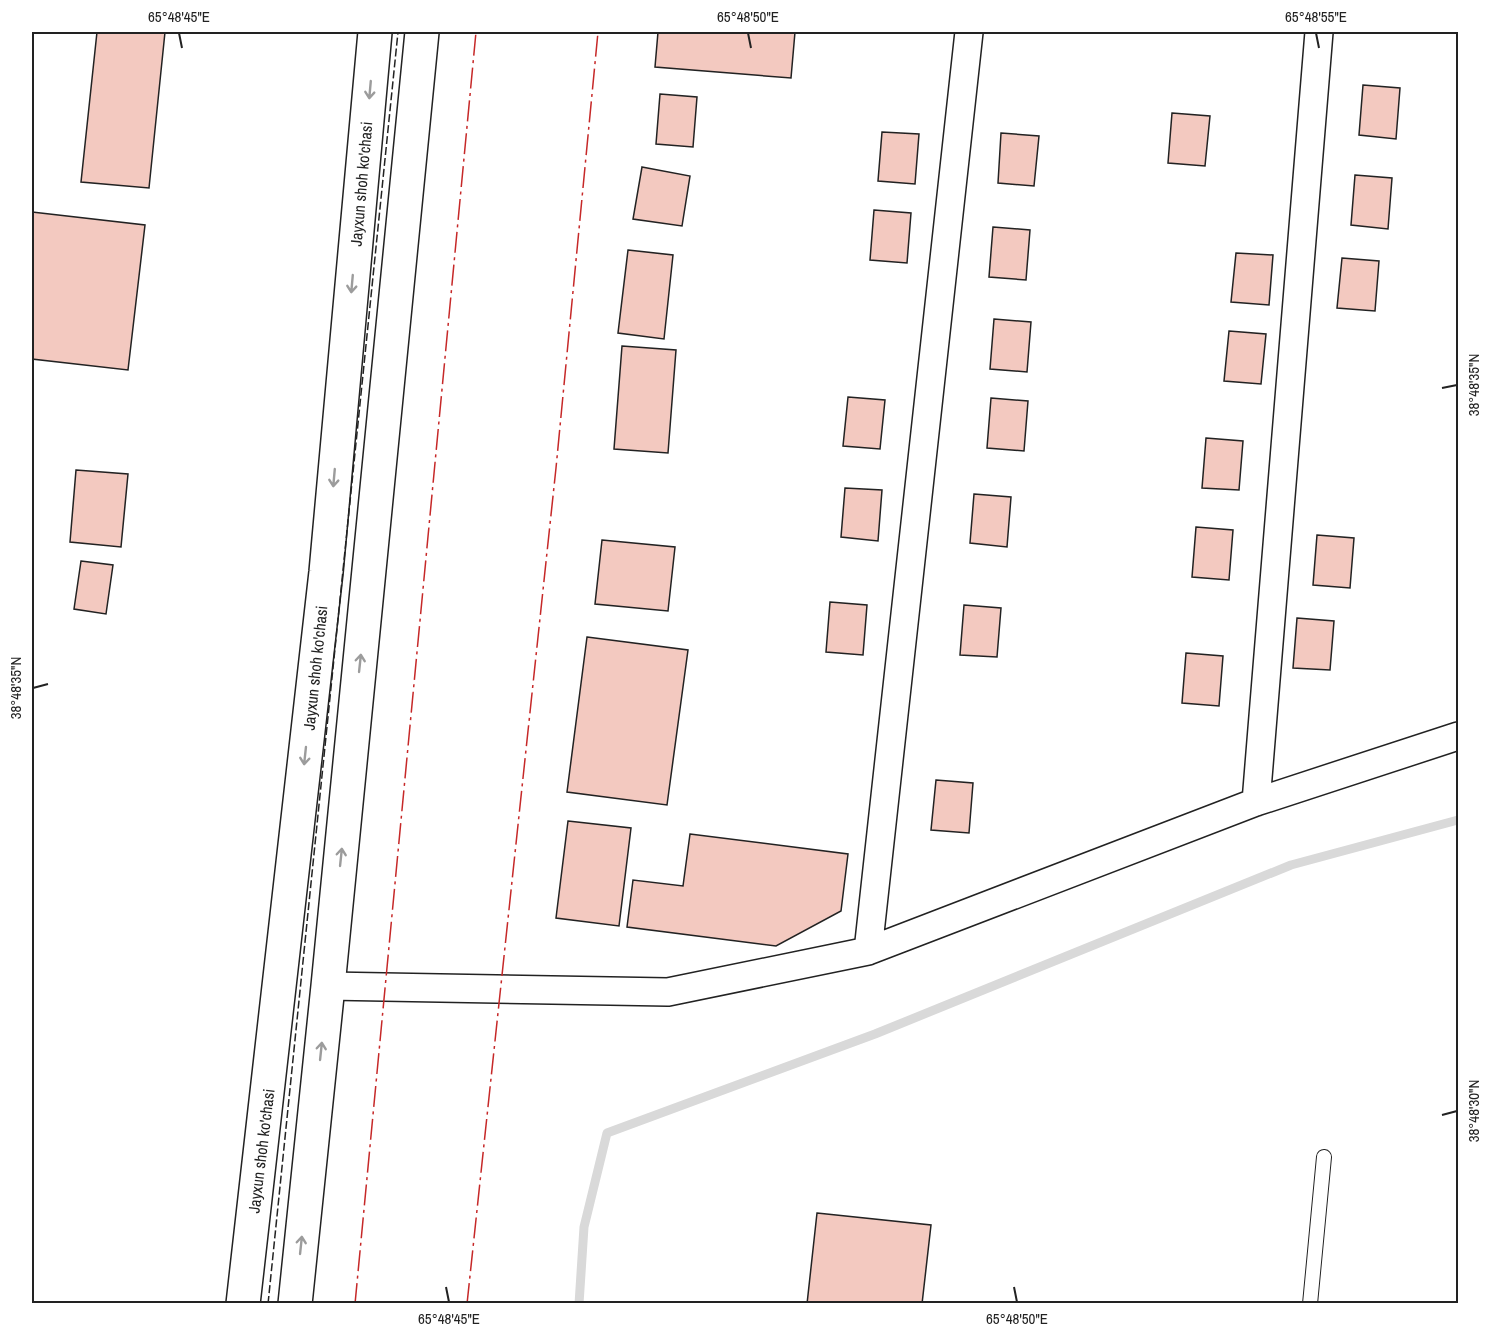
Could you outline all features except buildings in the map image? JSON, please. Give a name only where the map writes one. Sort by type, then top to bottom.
[{"type":"highway","name":"Jayxun shoh ko'chasi","points":[[243,1304],[326,572],[375,32]]},
{"type":"highway","points":[[295,1304],[422,32]]},
{"type":"street","points":[[868,951],[969,32]]},
{"type":"street","points":[[1256,802],[1319,32]]},
{"type":"street","points":[[328,986],[668,992],[868,951],[1256,802],[1458,736]]},
{"type":"lane","points":[[1310,1304],[1324,1156]]},
{"type":"waterway","points":[[579,1304],[584,1227],[607,1133],[875,1034],[1291,865],[1458,820]]},
{"type":"fence","points":[[268,1304],[398,32]]},
{"type":"power","points":[[355,1304],[476,32]]},
{"type":"power","points":[[467,1304],[556,468],[598,32]]}]
